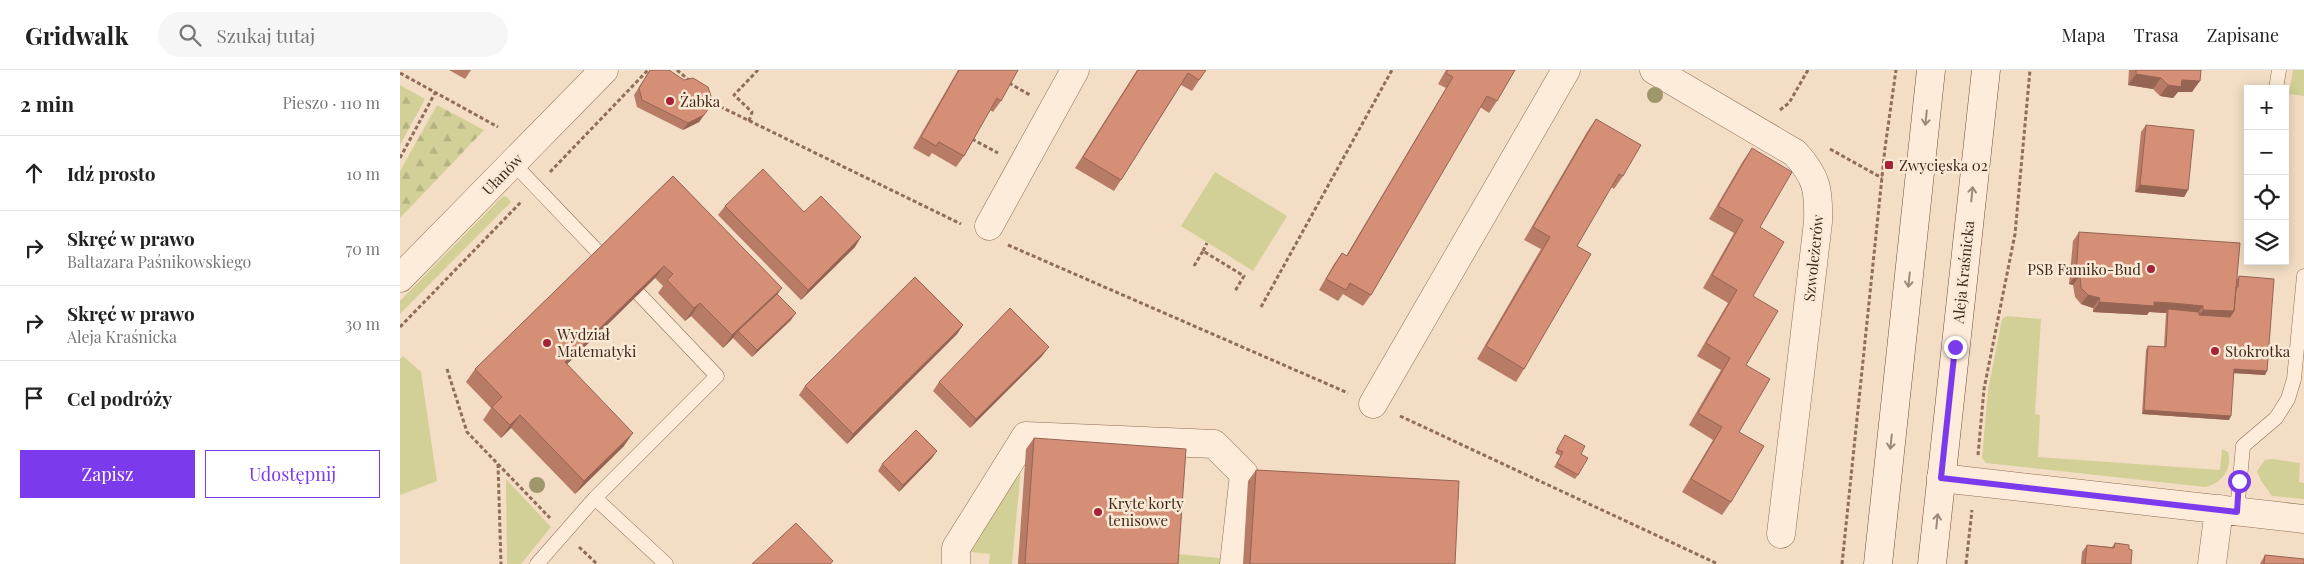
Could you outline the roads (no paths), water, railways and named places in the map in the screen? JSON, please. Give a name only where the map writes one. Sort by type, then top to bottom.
[{"type":"street","name":"Ułanów","points":[[400,278],[604,70]]},
{"type":"street","points":[[988,233],[1075,70]]},
{"type":"street","points":[[1373,404],[1566,70]]},
{"type":"street","name":"Szwoleżerów","points":[[1654,70],[1795,153],[1807,166],[1816,181],[1819,202],[1818,222],[1781,534]]},
{"type":"street","points":[[1878,564],[1931,70]]},
{"type":"street","name":"Aleja Kraśnicka","points":[[1932,564],[1986,70]]},
{"type":"street","points":[[956,564],[956,548],[1026,436],[1214,444],[1244,474],[1234,564]]},
{"type":"street","points":[[1941,478],[2304,519]]},
{"type":"street","points":[[2212,564],[2228,510]]},
{"type":"lane","points":[[2277,85],[2279,70]]},
{"type":"lane","points":[[513,163],[600,254]]},
{"type":"lane","points":[[2228,510],[2243,446],[2276,418],[2288,399],[2294,379],[2304,276]]},
{"type":"lane","points":[[537,564],[595,498],[716,376],[639,294]]},
{"type":"lane","points":[[595,498],[666,564]]},
{"type":"place","name":"Żabka","points":[[670,101]]},
{"type":"place","name":"Zwycięska 02","points":[[1889,165]]},
{"type":"place","name":"PSB Famiko-Bud","points":[[2151,269]]},
{"type":"place","name":"Wydział Matematyki","points":[[547,343]]},
{"type":"place","name":"Stokrotka","points":[[2215,351]]},
{"type":"place","name":"Kryte korty tenisowe","points":[[1098,512]]}]
